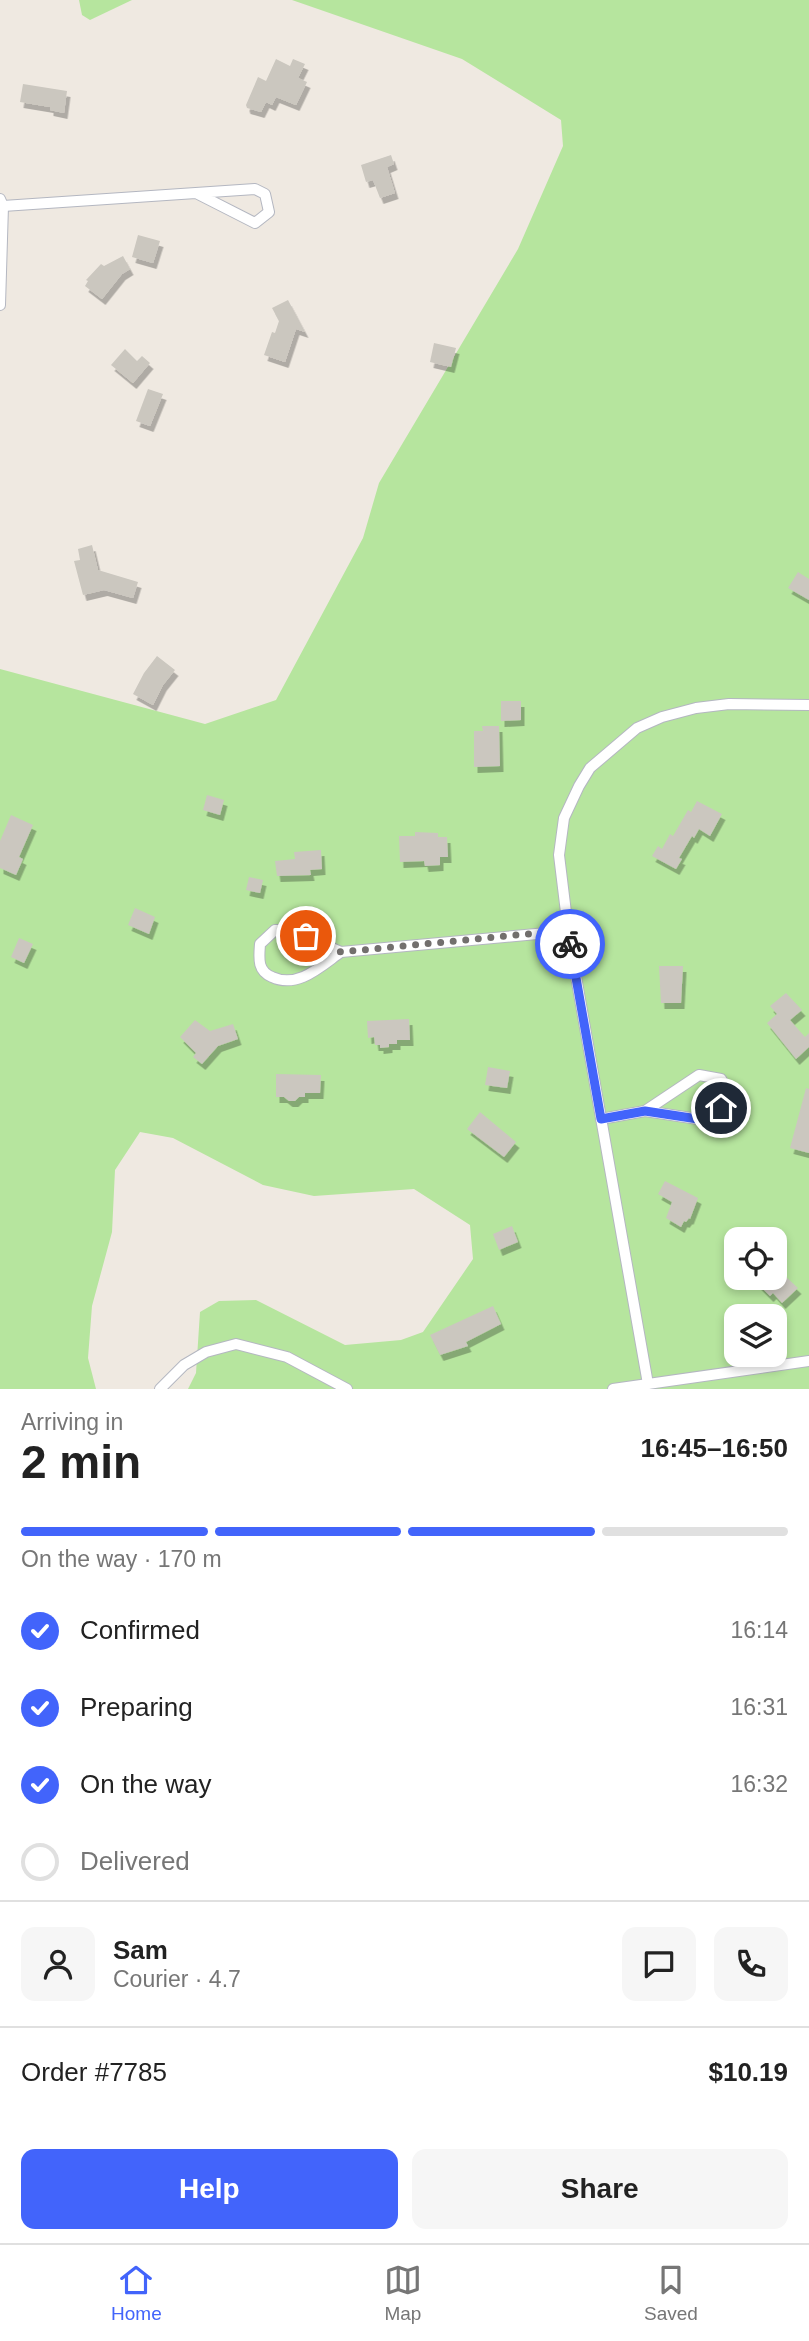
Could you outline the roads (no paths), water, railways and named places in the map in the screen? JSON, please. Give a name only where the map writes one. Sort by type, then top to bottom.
[{"type":"street","points":[[0,305],[1,202],[255,189],[265,194],[269,212],[256,223],[196,193]]},
{"type":"street","points":[[648,1384],[569,930],[559,855],[564,818],[590,768],[637,728],[662,716],[696,708],[729,705],[809,705]]},
{"type":"street","points":[[341,952],[312,973],[293,980],[279,981],[266,975],[258,964],[260,944],[275,930],[291,930],[341,952],[569,930]]},
{"type":"street","points":[[601,1119],[645,1111],[711,1121],[730,1095],[721,1079],[699,1075],[645,1111]]},
{"type":"street","points":[[160,1389],[184,1365],[206,1352],[236,1344],[287,1357],[347,1389]]},
{"type":"street","points":[[613,1389],[809,1361]]}]
